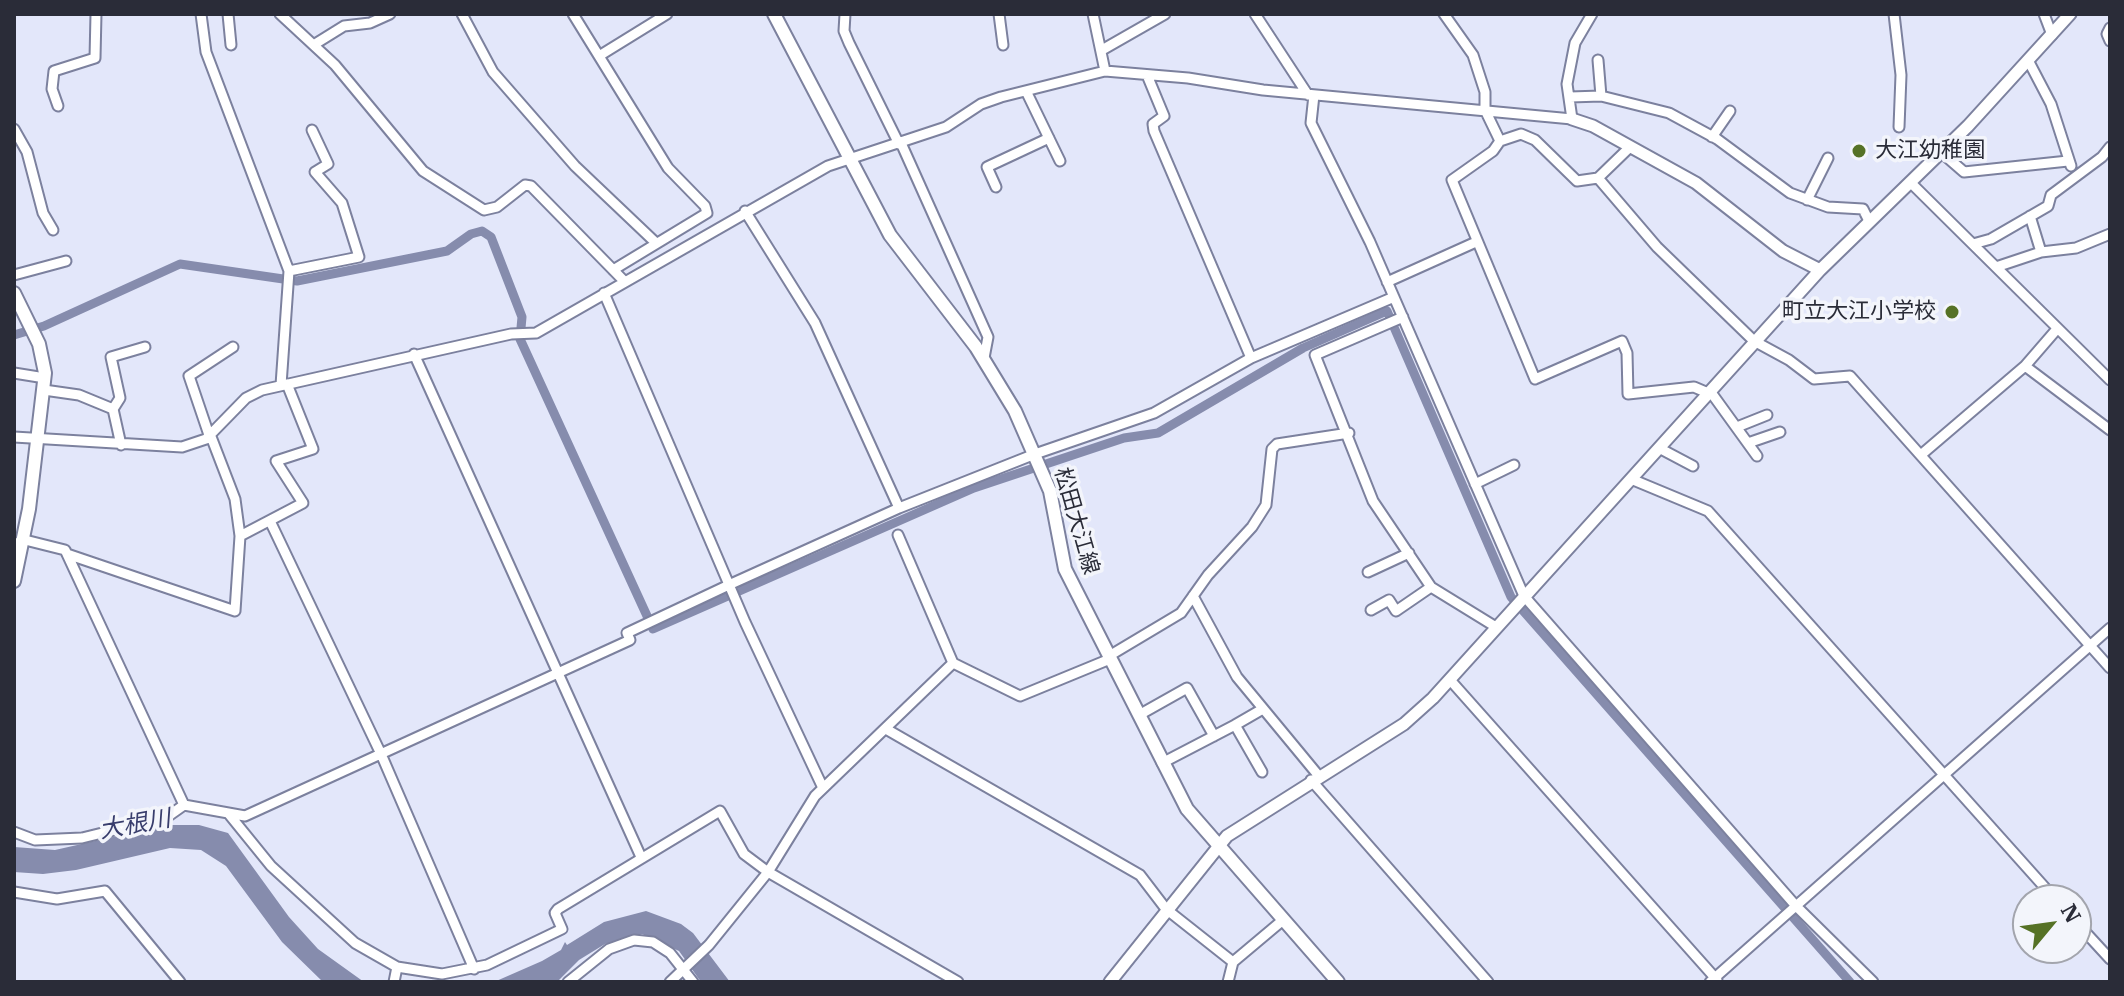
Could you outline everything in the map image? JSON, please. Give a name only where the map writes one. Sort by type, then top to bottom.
[{"type":"main road","name":"松田大江線","points":[[774,14],[890,235],[984,358],[1015,411],[1050,491],[1065,569],[1187,809],[1338,982]]},
{"type":"main road","points":[[14,293],[39,344],[44,384],[39,439],[14,581]]},
{"type":"street","points":[[58,106],[52,89],[54,71],[95,58],[96,14]]},
{"type":"street","points":[[201,14],[206,52],[289,271],[284,384],[313,449],[276,461],[303,503],[240,536]]},
{"type":"street","points":[[228,14],[231,45]]},
{"type":"street","points":[[280,14],[315,44],[423,171],[484,210],[497,207],[525,185],[531,186],[625,282]]},
{"type":"street","points":[[315,44],[344,26],[370,23],[390,14]]},
{"type":"street","points":[[462,14],[502,83],[575,166],[655,242]]},
{"type":"street","points":[[573,14],[668,168],[705,206],[707,213],[613,270]]},
{"type":"street","points":[[599,56],[667,14]]},
{"type":"street","points":[[845,14],[844,31],[849,43],[900,143],[988,337],[984,358]]},
{"type":"street","points":[[999,14],[1003,45]]},
{"type":"street","points":[[1093,14],[1105,71]]},
{"type":"street","points":[[1102,50],[1165,14]]},
{"type":"street","points":[[1444,14],[1473,55],[1485,92],[1485,110],[1500,141]]},
{"type":"street","points":[[1572,119],[1567,84],[1575,43],[1592,14]]},
{"type":"street","points":[[1894,14],[1901,75],[1899,127]]},
{"type":"street","points":[[2044,14],[2052,35]]},
{"type":"street","points":[[1110,982],[1227,836],[1404,724],[1451,681],[1510,611],[1754,341],[1820,270],[2029,62],[2070,14]]},
{"type":"street","points":[[1259,15],[1311,95],[1311,123],[1403,317],[1523,597],[1796,906],[1873,982]]},
{"type":"street","points":[[2110,28],[2107,34],[2110,41]]},
{"type":"street","points":[[1598,60],[1601,96]]},
{"type":"street","points":[[2029,62],[2051,104],[2068,161],[2075,174]]},
{"type":"street","points":[[14,437],[172,449],[206,439],[246,398],[284,384],[511,334],[536,333],[745,211],[847,158],[946,127],[981,104],[1105,71],[1311,95],[1572,119],[1696,183],[1783,251],[1820,270]]},
{"type":"street","points":[[1147,75],[1164,116],[1153,124],[1154,131],[1251,358]]},
{"type":"street","points":[[1027,93],[1060,161]]},
{"type":"street","points":[[1570,97],[1601,96],[1669,113],[1712,137],[1781,188],[1828,207],[1863,209],[1869,221]]},
{"type":"street","points":[[1712,137],[1730,111]]},
{"type":"street","points":[[14,129],[27,152],[40,204],[53,230]]},
{"type":"street","points":[[289,271],[359,257],[342,203],[315,172],[328,164],[312,130]]},
{"type":"street","points":[[1630,147],[1598,178],[1577,181],[1528,136],[1500,141],[1493,151],[1452,180],[1535,379],[1622,341],[1627,353],[1628,394],[1694,387],[1709,392],[1757,456]]},
{"type":"street","points":[[996,187],[987,167],[1049,138]]},
{"type":"street","points":[[1973,244],[2048,206],[2051,195],[2075,174],[2102,157],[2110,147]]},
{"type":"street","points":[[1941,152],[1964,172],[2068,161]]},
{"type":"street","points":[[1807,200],[1828,158]]},
{"type":"street","points":[[1598,178],[1657,247],[1754,341],[1814,379],[1850,376],[2110,668]]},
{"type":"street","points":[[1910,182],[2110,380]]},
{"type":"street","points":[[745,211],[815,323],[899,508]]},
{"type":"street","points":[[2030,216],[2041,252]]},
{"type":"street","points":[[1996,267],[2041,252],[2076,248],[2110,234]]},
{"type":"street","points":[[1387,282],[1476,242]]},
{"type":"street","points":[[14,275],[66,261]]},
{"type":"street","points":[[604,293],[745,622],[823,788]]},
{"type":"street","points":[[14,832],[35,840],[82,838],[167,817],[184,805],[245,816],[630,640],[627,633],[662,615],[899,508],[1154,413],[1251,358],[1394,297]]},
{"type":"street","points":[[1403,317],[1315,355],[1349,433],[1373,501],[1431,587],[1496,627]]},
{"type":"street","points":[[1922,454],[2025,366],[2057,329]]},
{"type":"street","points":[[113,409],[120,398],[111,357],[145,347]]},
{"type":"street","points":[[67,554],[235,611],[240,536],[235,499],[189,376],[233,347]]},
{"type":"street","points":[[414,354],[641,857]]},
{"type":"street","points":[[2025,366],[2110,430]]},
{"type":"street","points":[[14,373],[113,409],[122,436],[121,445]]},
{"type":"street","points":[[1737,427],[1767,415]]},
{"type":"street","points":[[1748,443],[1780,432]]},
{"type":"street","points":[[898,535],[953,663],[1020,696],[1109,657],[1181,613],[1266,505],[1272,449],[1277,444],[1349,433]]},
{"type":"street","points":[[1659,448],[1693,466]]},
{"type":"street","points":[[1475,484],[1514,465]]},
{"type":"street","points":[[1631,479],[1708,511],[2041,884]]},
{"type":"street","points":[[270,521],[381,754],[474,969]]},
{"type":"street","points":[[19,542],[65,550],[184,805]]},
{"type":"street","points":[[1368,572],[1409,553]]},
{"type":"street","points":[[1371,610],[1389,600],[1396,611],[1431,587]]},
{"type":"street","points":[[1193,596],[1237,677],[1261,710],[1295,744],[1315,778],[1488,982]]},
{"type":"street","points":[[1451,681],[1714,980],[2110,628]]},
{"type":"street","points":[[670,982],[709,945],[768,872],[823,788],[953,663]]},
{"type":"street","points":[[1139,715],[1187,688],[1214,736]]},
{"type":"street","points":[[1162,763],[1261,710]]},
{"type":"street","points":[[1235,725],[1262,772]]},
{"type":"street","points":[[886,729],[1140,875],[1166,909],[1233,962]]},
{"type":"street","points":[[227,812],[271,866],[339,929],[373,956],[423,974],[474,969],[506,958],[562,929],[555,913],[558,909],[720,811],[744,854],[768,872],[958,982]]},
{"type":"street","points":[[14,892],[57,899],[105,891],[180,982]]},
{"type":"street","points":[[1228,982],[1233,962],[1283,920]]},
{"type":"street","points":[[2092,939],[2110,959]]},
{"type":"street","points":[[568,982],[609,949],[634,940],[653,942],[685,968],[693,982]]},
{"type":"street","points":[[394,982],[397,967]]},
{"type":"water","name":"大根川","points":[[166,825],[199,825],[228,833],[289,917],[318,949],[364,982],[323,982],[282,942],[226,866],[201,850],[170,848],[76,870],[43,874],[14,872],[14,847],[55,850]]},
{"type":"water","points":[[646,911],[681,924],[693,933],[730,982],[701,982],[679,951],[642,934],[605,944],[579,960],[557,982],[494,982],[542,961],[561,950],[565,942],[567,945],[604,922]]},
{"type":"waterway","points":[[14,335],[44,326],[180,264],[297,281],[447,251],[471,234],[482,231],[491,237],[522,317],[520,339],[653,629],[974,488],[1124,438],[1158,433],[1303,348],[1387,311],[1511,597],[1850,982]]},
{"type":"place","name":"大江幼稚園","points":[[1859,151]]},
{"type":"place","name":"町立大江小学校","points":[[1952,312]]}]
